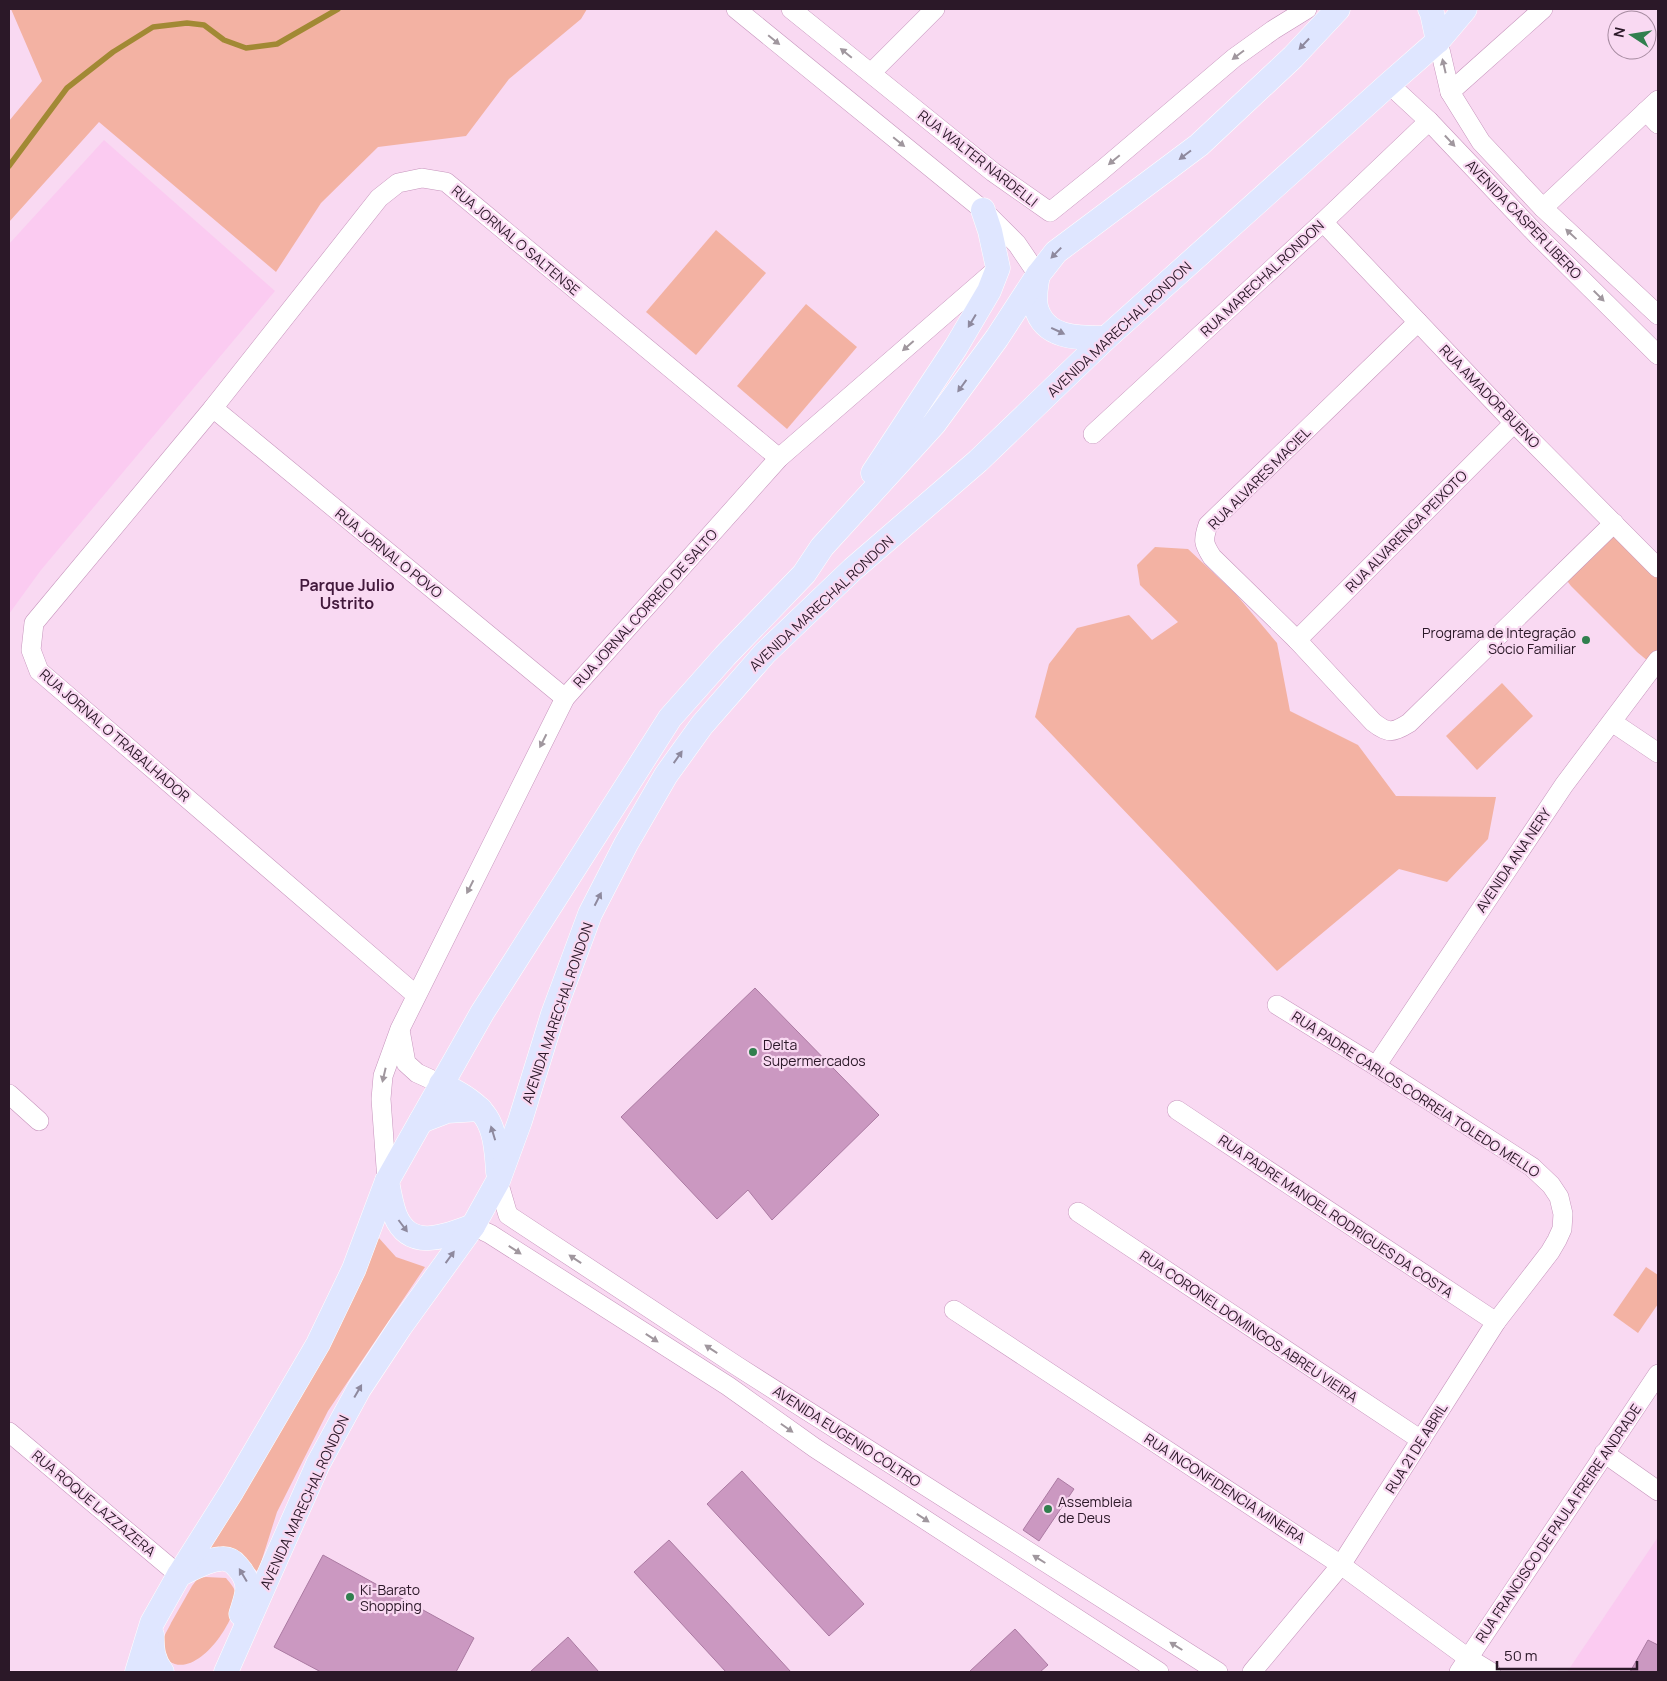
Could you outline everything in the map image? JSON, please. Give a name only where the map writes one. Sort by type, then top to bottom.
[{"type":"main road","name":"AVENIDA MARECHAL RONDON","points":[[137,1672],[152,1623],[318,1344],[354,1268],[387,1181],[441,1084],[482,1013],[670,718],[725,656],[804,574],[822,547],[934,424],[997,338],[1038,275],[1056,252],[1199,145],[1293,57],[1338,9]]},
{"type":"main road","points":[[1430,9],[1438,41]]},
{"type":"main road","name":"AVENIDA MARECHAL RONDON","points":[[230,1663],[318,1464],[359,1389],[400,1327],[473,1226],[498,1181],[520,1121],[553,1014],[590,914],[626,844],[666,775],[702,724],[765,653],[853,569],[978,461],[1106,338],[1438,41],[1465,9]]},
{"type":"main road","points":[[822,547],[908,422],[989,291],[998,268],[983,210]]},
{"type":"main road","points":[[1038,275],[1036,306],[1043,323],[1057,332],[1075,338],[1106,338]]},
{"type":"main road","points":[[441,1084],[464,1096],[480,1109],[491,1125],[496,1143],[498,1181]]},
{"type":"main road","points":[[421,1121],[447,1111],[480,1109]]},
{"type":"main road","points":[[387,1181],[395,1215],[403,1230],[413,1236],[427,1238],[445,1237],[473,1226]]},
{"type":"main road","points":[[179,1575],[211,1560],[222,1558],[233,1562],[244,1573],[248,1592],[232,1644],[230,1663]]},
{"type":"main road","points":[[152,1623],[152,1652],[157,1666],[162,1672]]},
{"type":"street","points":[[736,9],[983,210],[1017,244],[1038,275]]},
{"type":"street","name":"RUA WALTER NARDELLI","points":[[791,9],[993,172],[1050,212],[1101,172],[1234,58],[1273,30],[1307,9]]},
{"type":"street","points":[[871,73],[936,9]]},
{"type":"street","points":[[1450,92],[1543,9]]},
{"type":"street","name":"AVENIDA CASPER LIBERO","points":[[1438,41],[1450,92],[1481,142],[1543,208],[1658,315]]},
{"type":"street","name":"AVENIDA CASPER LIBERO","points":[[1389,84],[1429,121],[1538,236],[1658,354]]},
{"type":"street","points":[[1543,208],[1654,112]]},
{"type":"street","name":"RUA MARECHAL RONDON","points":[[1092,434],[1429,121]]},
{"type":"street","name":"RUA JORNAL O SALTENSE","points":[[213,408],[379,198],[398,183],[422,178],[446,182],[779,458]]},
{"type":"street","name":"RUA AMADOR BUENO","points":[[1322,222],[1514,423],[1658,568]]},
{"type":"street","name":"RUA JORNAL CORREIO DE SALTO","points":[[387,1181],[381,1099],[383,1076],[400,1029],[565,698],[779,458],[998,268]]},
{"type":"street","name":"RUA ALVARES MACIEL","points":[[1418,322],[1208,525],[1204,538],[1205,546],[1212,557],[1297,640],[1373,722],[1383,730],[1396,731],[1409,723],[1614,523]]},
{"type":"street","name":"RUA JORNAL O POVO","points":[[213,408],[565,698]]},
{"type":"street","name":"RUA JORNAL O TRABALHADOR","points":[[213,408],[34,623],[31,650],[39,671],[56,687],[416,995]]},
{"type":"street","name":"RUA ALVARENGA PEIXOTO","points":[[1297,640],[1514,423]]},
{"type":"street","name":"AVENIDA ANA NERY","points":[[1376,1066],[1564,785],[1658,660]]},
{"type":"street","points":[[1612,722],[1658,754]]},
{"type":"street","name":"RUA PADRE CARLOS CORREIA TOLEDO MELLO","points":[[1277,1005],[1376,1066],[1532,1167],[1551,1185],[1559,1198],[1563,1214]]},
{"type":"street","points":[[400,1029],[406,1063],[417,1073],[441,1084]]},
{"type":"street","points":[[9,1094],[39,1121]]},
{"type":"street","name":"RUA PADRE MANOEL RODRIGUES DA COSTA","points":[[1177,1110],[1496,1322]]},
{"type":"street","name":"AVENIDA EUGENIO COLTRO","points":[[498,1181],[508,1215],[737,1366],[1218,1672]]},
{"type":"street","name":"RUA CORONEL DOMINGOS ABREU VIEIRA","points":[[1078,1212],[1420,1440]]},
{"type":"street","name":"RUA 21 DE ABRIL","points":[[1252,1672],[1341,1565],[1496,1322],[1550,1252],[1562,1229],[1563,1214]]},
{"type":"street","name":"AVENIDA EUGENIO COLTRO","points":[[473,1226],[490,1234],[728,1386],[815,1448],[1159,1672]]},
{"type":"street","name":"RUA INCONFIDENCIA MINEIRA","points":[[954,1310],[1341,1565],[1463,1665],[1491,1672]]},
{"type":"street","points":[[728,1386],[737,1366]]},
{"type":"street","name":"RUA FRANCISCO DE PAULA FREIRE ANDRADE","points":[[1463,1665],[1658,1374]]},
{"type":"street","name":"RUA ROQUE LAZZAZERA","points":[[9,1432],[179,1575]]},
{"type":"street","points":[[1604,1453],[1658,1491]]},
{"type":"street","points":[[969,1547],[983,1524]]},
{"type":"shaded area","points":[[11,9],[587,9],[581,19],[509,79],[466,136],[378,147],[321,203],[276,272],[99,122],[9,222],[9,121],[42,81]]},
{"type":"shaded area","points":[[104,140],[275,291],[41,570],[9,614],[9,244]]},
{"type":"shaded area","points":[[716,230],[766,273],[696,355],[646,312]]},
{"type":"shaded area","points":[[806,304],[857,347],[787,429],[737,386]]},
{"type":"shaded area","points":[[1614,523],[1658,568],[1658,660],[1654,666],[1637,652],[1571,586],[1562,574]]},
{"type":"shaded area","points":[[1155,547],[1188,549],[1235,593],[1277,643],[1290,711],[1358,745],[1396,796],[1496,797],[1488,839],[1447,882],[1399,869],[1277,971],[1035,717],[1049,664],[1077,628],[1129,615],[1152,640],[1178,622],[1140,585],[1137,565]]},
{"type":"shaded area","points":[[1502,683],[1533,716],[1477,770],[1446,736]]},
{"type":"shaded area","points":[[378,1237],[396,1257],[425,1267],[328,1411],[277,1512],[258,1572],[232,1552],[218,1548],[200,1550]]},
{"type":"shaded area","points":[[1646,1267],[1658,1275],[1658,1304],[1638,1333],[1613,1315]]},
{"type":"shaded area","points":[[1658,1537],[1658,1672],[1567,1672]]},
{"type":"shaded area","points":[[198,1578],[226,1578],[233,1588],[236,1595],[231,1618],[224,1631],[203,1655],[192,1662],[180,1665],[169,1661],[163,1649],[164,1636],[192,1586]]},
{"type":"building","name":"Delta Supermercados","points":[[755,988],[879,1115],[772,1220],[748,1190],[717,1219],[621,1117]]},
{"type":"building","points":[[742,1471],[864,1604],[829,1636],[707,1504]]},
{"type":"building","name":"Assembleia de Deus","points":[[1058,1478],[1074,1489],[1039,1541],[1023,1530]]},
{"type":"building","points":[[669,1540],[791,1672],[726,1672],[634,1572]]},
{"type":"building","name":"Ki-Barato Shopping","points":[[323,1555],[474,1638],[456,1672],[321,1672],[274,1647]]},
{"type":"building","points":[[1015,1629],[1048,1665],[1040,1672],[969,1672]]},
{"type":"building","points":[[568,1637],[599,1672],[530,1672]]},
{"type":"building","points":[[1648,1640],[1658,1645],[1658,1672],[1630,1672]]},
{"type":"waterway","points":[[9,166],[67,88],[113,52],[153,27],[187,23],[204,25],[224,40],[246,48],[277,44],[338,9]]},
{"type":"place","name":"Programa de Integração Sócio Familiar","points":[[1586,640]]},
{"type":"place","name":"Delta Supermercados","points":[[753,1052]]},
{"type":"place","name":"Assembleia de Deus","points":[[1048,1509]]},
{"type":"place","name":"Ki-Barato Shopping","points":[[350,1597]]},
{"type":"district","name":"Parque Julio Ustrito","points":[[347,594]]}]
